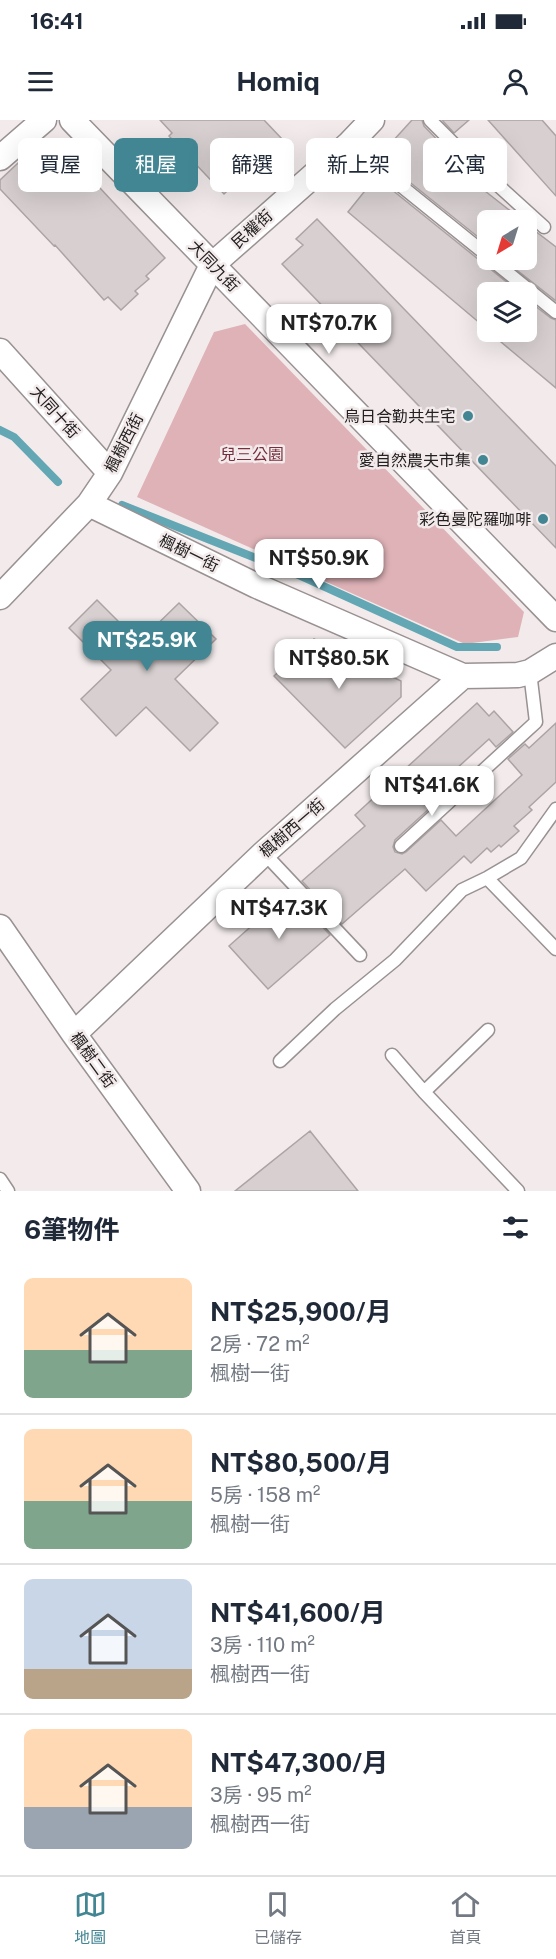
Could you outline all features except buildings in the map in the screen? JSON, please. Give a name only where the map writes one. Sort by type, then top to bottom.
[{"type":"street","points":[[0,158],[44,120]]},
{"type":"street","name":"大同九街","points":[[72,120],[556,619]]},
{"type":"street","name":"民權街","points":[[355,138],[372,120]]},
{"type":"street","name":"民權街","points":[[212,265],[306,182]]},
{"type":"street","name":"楓樹西街","points":[[0,597],[89,504],[110,473],[212,265]]},
{"type":"street","name":"大同十街","points":[[0,351],[110,473]]},
{"type":"street","name":"楓樹一街","points":[[89,504],[257,586],[463,676],[518,675],[530,672],[556,656]]},
{"type":"street","name":"楓樹西一街","points":[[74,1034],[264,853],[463,676]]},
{"type":"street","name":"楓樹二街","points":[[0,927],[188,1191]]},
{"type":"lane","points":[[430,120],[468,158],[544,226]]},
{"type":"lane","points":[[409,192],[477,247]]},
{"type":"lane","points":[[504,270],[556,312]]},
{"type":"lane","points":[[401,846],[536,723],[530,672]]},
{"type":"lane","points":[[280,1062],[335,1009],[395,960],[462,890],[521,858],[556,809]]},
{"type":"lane","points":[[264,853],[360,955]]},
{"type":"lane","points":[[487,878],[556,949]]},
{"type":"lane","points":[[424,1092],[488,1029]]},
{"type":"lane","points":[[392,1055],[518,1191]]},
{"type":"lane","points":[[0,1179],[8,1191]]},
{"type":"green space","name":"兒三公園","points":[[245,324],[524,612],[518,637],[465,644],[137,497],[214,332]]},
{"type":"waterway","points":[[0,430],[14,437],[58,482]]},
{"type":"waterway","points":[[122,505],[301,576],[457,647],[497,647]]},
{"type":"place","name":"烏日合勤共生宅","points":[[468,416]]},
{"type":"place","name":"愛自然農夫市集","points":[[483,460]]},
{"type":"place","name":"彩色曼陀羅咖啡","points":[[543,519]]}]
